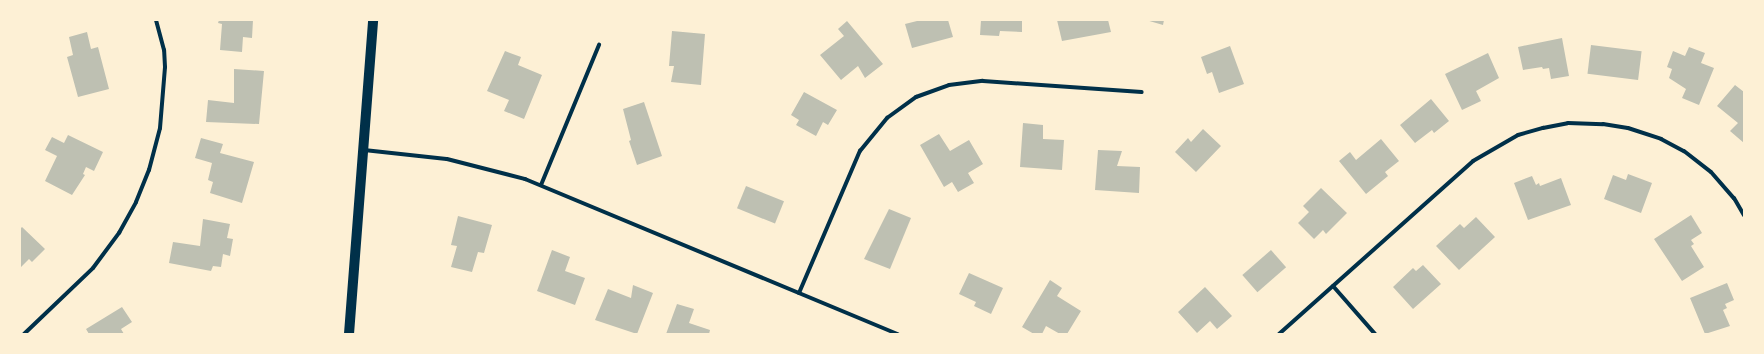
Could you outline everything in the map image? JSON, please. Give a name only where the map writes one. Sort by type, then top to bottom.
[{"type":"main road","points":[[349,334],[372,20]]},
{"type":"street","points":[[24,334],[93,268],[119,233],[136,202],[149,170],[160,128],[165,67],[164,50],[156,20]]},
{"type":"street","points":[[541,185],[598,46]]},
{"type":"street","points":[[799,293],[860,151],[887,118],[916,98],[949,85],[983,81],[1142,92]]},
{"type":"street","points":[[1279,334],[1473,161],[1518,135],[1551,126],[1603,124],[1628,128],[1661,139],[1684,151],[1711,172],[1734,198],[1744,215]]},
{"type":"street","points":[[363,150],[465,162],[541,185],[898,334]]},
{"type":"street","points":[[1333,286],[1375,334]]},
{"type":"building","points":[[219,20],[253,20],[252,38],[243,37],[242,52],[220,50],[222,24],[218,23]]},
{"type":"building","points":[[921,20],[948,20],[953,37],[912,48],[905,24]]},
{"type":"building","points":[[981,20],[1022,20],[1022,32],[1000,31],[999,36],[980,35]]},
{"type":"building","points":[[1057,20],[1108,20],[1111,32],[1062,41]]},
{"type":"building","points":[[1146,20],[1164,20],[1163,25]]},
{"type":"building","points":[[847,21],[883,64],[865,78],[858,66],[841,80],[820,55],[844,36],[838,29]]},
{"type":"building","points":[[672,31],[705,34],[701,85],[671,82],[674,66],[669,66]]},
{"type":"building","points":[[87,32],[91,49],[98,47],[109,89],[78,97],[67,57],[73,55],[69,37]]},
{"type":"building","points":[[1562,38],[1569,76],[1551,79],[1549,68],[1543,69],[1542,67],[1523,70],[1518,47]]},
{"type":"building","points":[[1591,45],[1642,51],[1638,80],[1587,74]]},
{"type":"building","points":[[1230,46],[1244,84],[1219,93],[1212,72],[1207,74],[1201,57]]},
{"type":"building","points":[[1689,47],[1705,53],[1701,63],[1714,68],[1699,105],[1682,98],[1686,89],[1669,78],[1672,69],[1667,67],[1673,51],[1685,56]]},
{"type":"building","points":[[505,51],[521,57],[518,65],[542,75],[524,119],[504,111],[509,100],[487,91]]},
{"type":"building","points":[[1488,53],[1499,78],[1476,91],[1481,101],[1462,110],[1445,74]]},
{"type":"building","points":[[234,69],[264,71],[259,124],[206,122],[208,100],[234,103]]},
{"type":"building","points":[[1735,85],[1744,92],[1744,143],[1730,131],[1738,123],[1717,106]]},
{"type":"building","points":[[804,92],[837,110],[828,125],[823,122],[816,136],[796,125],[799,120],[791,115]]},
{"type":"building","points":[[1431,99],[1449,121],[1434,133],[1432,130],[1415,143],[1400,125]]},
{"type":"building","points":[[644,102],[662,156],[637,165],[629,141],[631,140],[623,109]]},
{"type":"building","points":[[1023,123],[1043,125],[1043,139],[1064,140],[1062,170],[1020,167]]},
{"type":"building","points":[[1203,129],[1221,146],[1196,172],[1175,152],[1188,138],[1191,142]]},
{"type":"building","points":[[939,134],[950,151],[969,140],[983,164],[968,173],[974,183],[958,192],[952,182],[944,187],[920,145]]},
{"type":"building","points":[[68,135],[103,152],[94,171],[86,167],[83,174],[85,175],[72,195],[45,181],[57,156],[45,150],[52,137],[64,143]]},
{"type":"building","points":[[201,138],[223,144],[220,153],[254,162],[242,203],[210,193],[213,182],[208,180],[212,163],[195,158]]},
{"type":"building","points":[[1381,139],[1399,161],[1385,172],[1388,176],[1366,194],[1339,161],[1350,152],[1356,160]]},
{"type":"building","points":[[1098,150],[1122,151],[1117,166],[1140,167],[1139,193],[1095,190]]},
{"type":"building","points":[[1628,174],[1652,183],[1641,213],[1604,199],[1613,175],[1626,180]]},
{"type":"building","points":[[1532,176],[1536,185],[1539,183],[1540,186],[1561,178],[1571,205],[1528,220],[1514,183]]},
{"type":"building","points":[[746,186],[784,201],[775,224],[737,208]]},
{"type":"building","points":[[1321,188],[1347,213],[1326,234],[1323,230],[1314,239],[1298,223],[1309,212],[1303,206]]},
{"type":"building","points":[[889,209],[911,218],[890,269],[864,259]]},
{"type":"building","points":[[1691,215],[1702,233],[1691,240],[1694,244],[1691,246],[1704,267],[1682,281],[1654,239]]},
{"type":"building","points":[[458,216],[492,225],[484,253],[478,252],[472,272],[451,267],[457,246],[451,245]]},
{"type":"building","points":[[1476,217],[1495,237],[1459,270],[1436,246],[1460,224],[1464,228]]},
{"type":"building","points":[[203,219],[230,224],[227,238],[233,239],[230,256],[223,254],[221,267],[213,266],[211,271],[169,263],[173,242],[200,246]]},
{"type":"building","points":[[22,227],[45,249],[32,262],[29,259],[20,268],[20,229]]},
{"type":"building","points":[[552,250],[570,257],[565,271],[585,278],[575,305],[537,291]]},
{"type":"building","points":[[1271,250],[1286,267],[1257,292],[1242,275]]},
{"type":"building","points":[[1423,265],[1441,284],[1413,309],[1393,287],[1413,268],[1416,271]]},
{"type":"building","points":[[969,273],[1003,288],[991,314],[974,306],[976,302],[959,294]]},
{"type":"building","points":[[1050,280],[1062,288],[1057,296],[1081,311],[1067,334],[1060,334],[1046,326],[1042,334],[1034,334],[1022,327]]},
{"type":"building","points":[[1727,283],[1734,300],[1725,304],[1727,308],[1723,310],[1730,326],[1705,334],[1690,298]]},
{"type":"building","points":[[633,285],[653,293],[637,334],[595,320],[608,289],[631,298]]},
{"type":"building","points":[[1205,287],[1232,316],[1217,329],[1210,321],[1197,333],[1178,312]]},
{"type":"building","points":[[677,304],[694,309],[689,323],[710,330],[709,334],[666,334]]},
{"type":"building","points":[[122,307],[132,322],[121,329],[124,334],[89,334],[86,329]]}]
